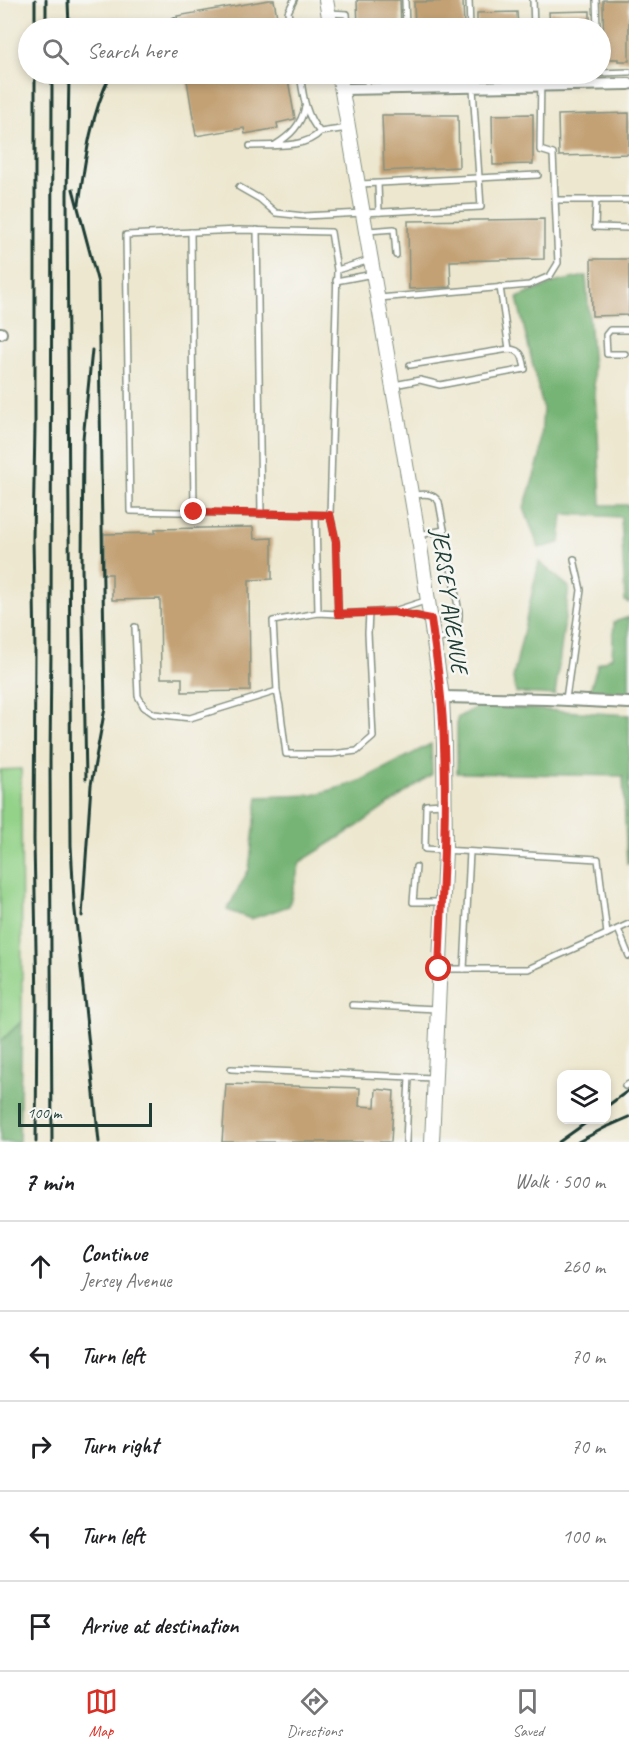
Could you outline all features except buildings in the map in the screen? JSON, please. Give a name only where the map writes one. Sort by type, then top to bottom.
[{"type":"street","points":[[611,80],[629,84]]},
{"type":"street","name":"JERSEY AVENUE","points":[[341,84],[412,495],[441,697],[445,850],[432,1142]]},
{"type":"street","points":[[342,89],[554,84]]},
{"type":"street","points":[[441,697],[629,704]]},
{"type":"lane","points":[[289,18],[288,12],[294,0]]},
{"type":"lane","points":[[405,0],[406,18]]},
{"type":"lane","points":[[469,0],[470,18]]},
{"type":"lane","points":[[533,0],[534,18]]},
{"type":"lane","points":[[596,0],[597,18]]},
{"type":"lane","points":[[327,7],[347,14],[347,18]]},
{"type":"lane","points":[[611,75],[629,72]]},
{"type":"lane","points":[[302,84],[305,105],[314,125],[320,132]]},
{"type":"lane","points":[[368,84],[368,89]]},
{"type":"lane","points":[[400,84],[402,88]]},
{"type":"lane","points":[[402,88],[403,84]]},
{"type":"lane","points":[[378,298],[529,285],[550,276],[558,263],[556,200],[553,154],[540,150],[541,86]]},
{"type":"lane","points":[[239,187],[260,199],[276,213],[304,216],[481,207],[472,87]]},
{"type":"lane","points":[[275,145],[293,131],[302,119],[305,105]]},
{"type":"lane","points":[[250,146],[289,146],[320,132],[348,128]]},
{"type":"lane","points":[[358,184],[538,175]]},
{"type":"lane","points":[[378,184],[379,212]]},
{"type":"lane","points":[[556,200],[629,200]]},
{"type":"lane","points":[[596,200],[595,227],[629,228]]},
{"type":"lane","points":[[366,231],[394,229],[396,255]]},
{"type":"lane","points":[[257,230],[261,514]]},
{"type":"lane","points":[[330,515],[130,511],[126,235],[257,230],[331,232],[337,270],[330,515],[336,542],[338,614]]},
{"type":"lane","points":[[191,232],[194,512]]},
{"type":"lane","points":[[337,270],[371,260]]},
{"type":"lane","points":[[336,281],[374,274]]},
{"type":"lane","points":[[500,287],[509,349]]},
{"type":"lane","points":[[625,354],[608,354],[606,335],[610,330],[629,330]]},
{"type":"lane","points":[[393,385],[420,380],[440,385],[525,369],[521,353],[515,349],[410,365]]},
{"type":"lane","points":[[412,495],[429,494],[439,501],[459,612],[460,623],[455,631],[434,641]]},
{"type":"lane","points":[[316,515],[318,613]]},
{"type":"lane","points":[[418,535],[444,530]]},
{"type":"lane","points":[[566,700],[581,590],[574,559]]},
{"type":"lane","points":[[394,612],[428,600]]},
{"type":"lane","points":[[369,613],[373,737],[357,751],[332,754],[286,754],[277,691],[273,621],[318,613],[394,612],[431,619]]},
{"type":"lane","points":[[135,627],[138,696],[144,707],[154,714],[190,718],[277,691]]},
{"type":"lane","points":[[444,804],[426,805],[424,849],[598,858],[607,934]]},
{"type":"lane","points":[[464,969],[470,852]]},
{"type":"lane","points":[[416,867],[413,902],[442,902]]},
{"type":"lane","points":[[439,969],[528,969],[629,924]]},
{"type":"lane","points":[[618,929],[629,956]]},
{"type":"lane","points":[[352,1005],[437,1010]]},
{"type":"lane","points":[[231,1069],[434,1078]]},
{"type":"lane","points":[[406,1142],[409,1077]]},
{"type":"green space","points":[[586,276],[601,505],[629,505],[629,603],[625,601],[621,517],[563,514],[560,543],[539,548],[524,508],[540,457],[543,408],[517,298],[557,282]]},
{"type":"green space","points":[[539,562],[569,587],[555,695],[516,693],[513,678]]},
{"type":"green space","points":[[629,617],[629,693],[590,690],[598,664],[612,657],[614,622]]},
{"type":"green space","points":[[478,706],[629,715],[629,864],[627,864],[623,776],[457,773],[457,718]]},
{"type":"green space","points":[[431,744],[432,774],[356,827],[300,862],[289,906],[251,919],[227,910],[249,869],[258,797],[314,795],[358,782]]},
{"type":"green space","points":[[21,769],[22,1021],[0,1042],[0,770]]},
{"type":"green space","points":[[22,1021],[19,1142],[0,1142],[0,1042]]},
{"type":"railway","points":[[35,0],[35,18]]},
{"type":"railway","points":[[46,0],[46,18]]},
{"type":"railway","points":[[68,0],[69,18]]},
{"type":"railway","points":[[35,84],[33,539],[36,1142]]},
{"type":"railway","points":[[52,84],[50,761],[52,1142]]},
{"type":"railway","points":[[69,84],[67,195],[71,845],[74,901],[99,1142]]},
{"type":"railway","points":[[79,204],[86,154],[98,105],[106,84]]},
{"type":"railway","points":[[73,189],[98,283],[105,708],[91,785],[82,916]]},
{"type":"railway","points":[[86,779],[82,567],[83,439],[92,350]]},
{"type":"railway","points":[[611,1103],[629,1090]]},
{"type":"railway","points":[[578,1142],[629,1117]]},
{"type":"railway","points":[[559,1142],[584,1124]]},
{"type":"route","points":[[194,512],[330,515],[336,542],[338,614],[394,612],[431,619],[441,697],[444,746],[445,850],[439,969]]}]
